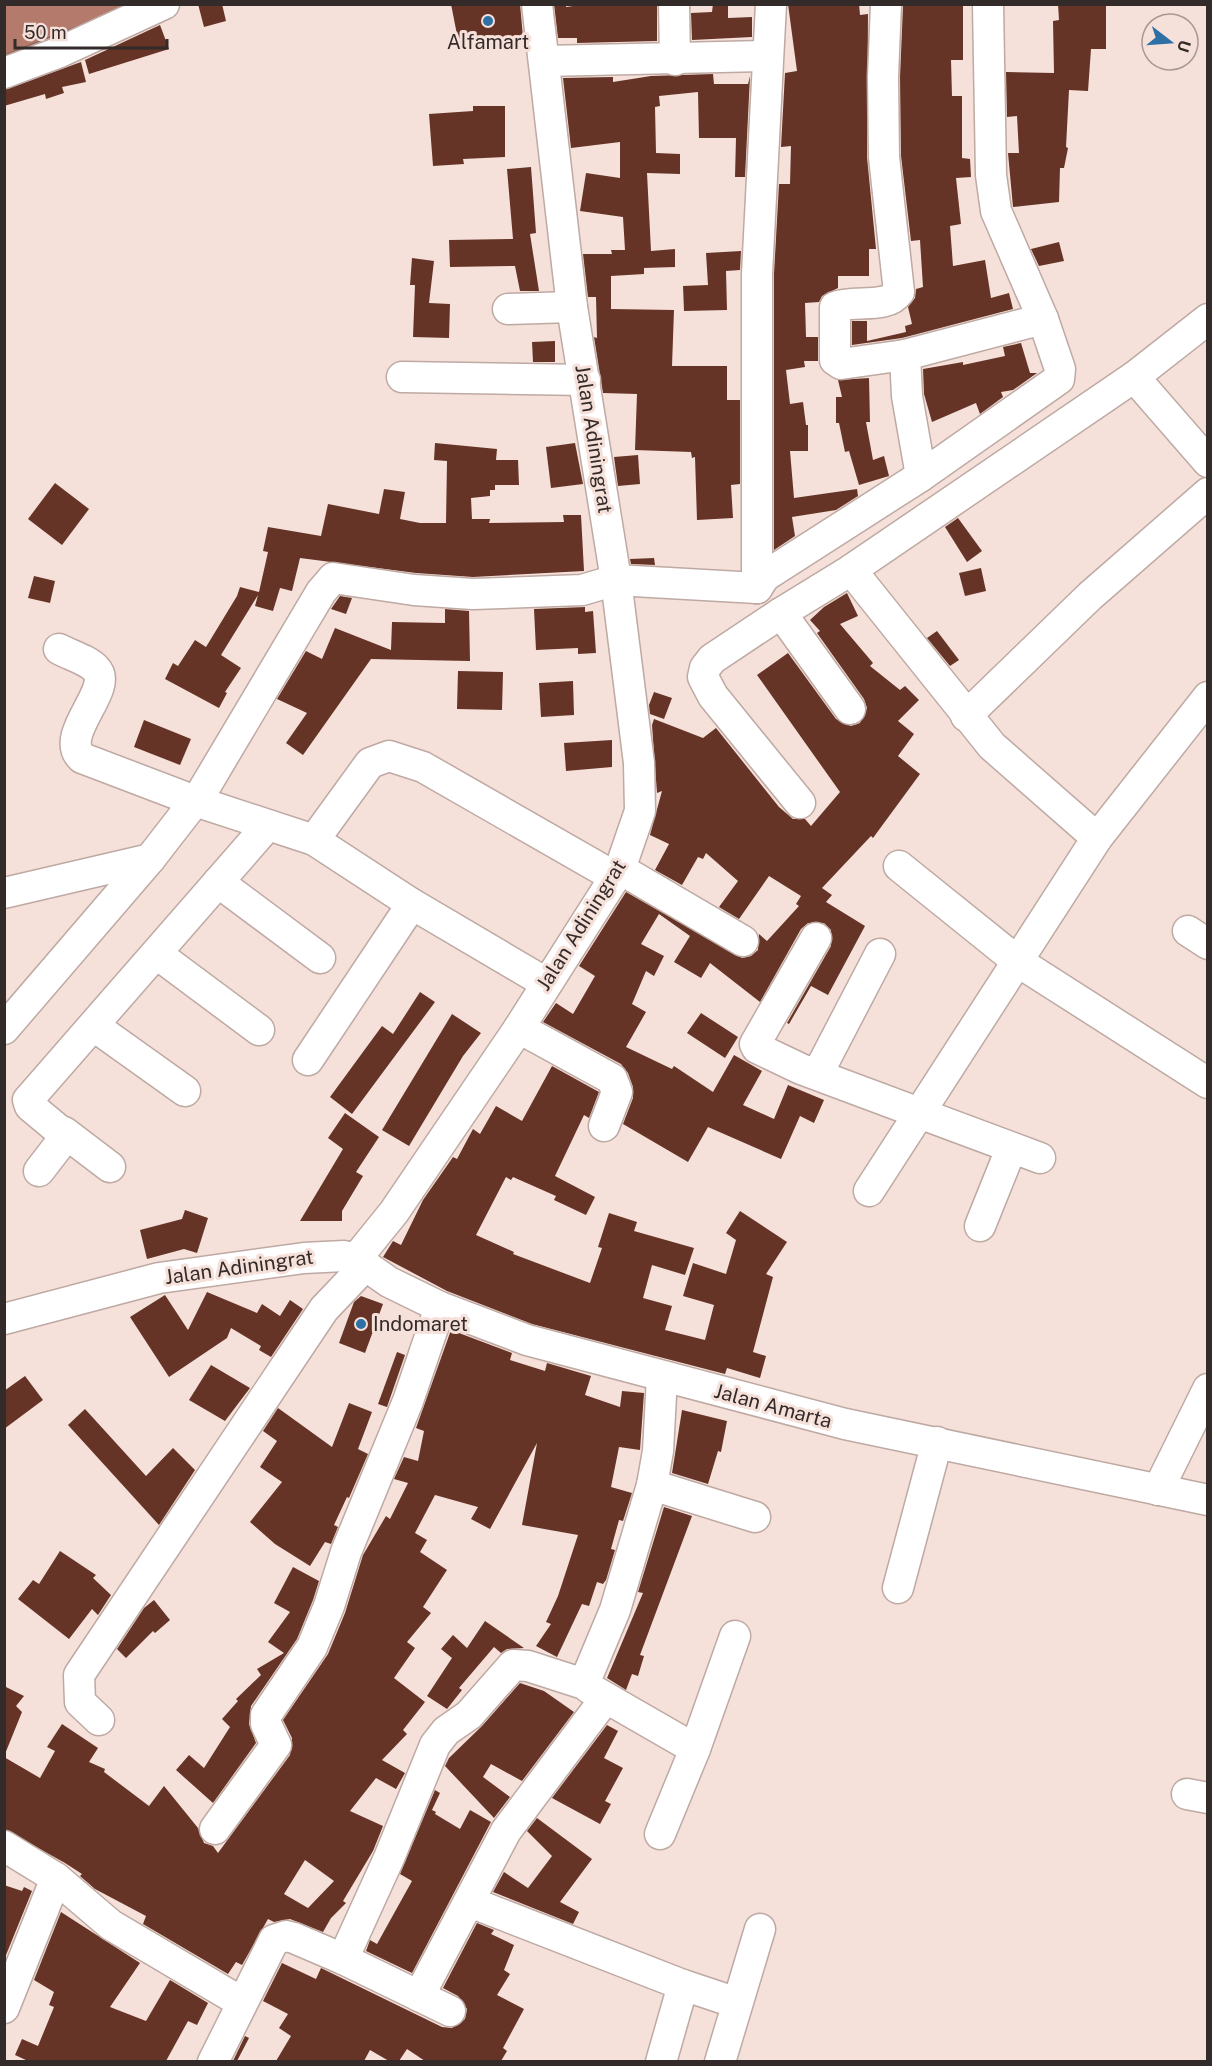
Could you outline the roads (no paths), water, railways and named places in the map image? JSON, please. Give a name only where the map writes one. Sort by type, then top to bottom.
[{"type":"street","points":[[4,73],[60,52],[164,4]]},
{"type":"street","name":"Jalan Adiningrat","points":[[4,1319],[159,1278],[330,1255],[360,1263],[519,1028],[617,873],[640,811],[642,793],[616,580],[572,307],[537,4]]},
{"type":"street","points":[[674,4],[675,60]]},
{"type":"street","points":[[757,588],[758,274],[771,4]]},
{"type":"street","points":[[886,4],[883,77],[884,157],[899,292],[895,297],[878,302],[843,303],[835,307],[835,360],[841,364],[905,355],[1043,319]]},
{"type":"street","points":[[757,588],[765,576],[921,476],[1059,379],[1060,369],[1043,319],[996,211],[991,175],[988,4]]},
{"type":"street","points":[[545,61],[675,60],[767,56]]},
{"type":"street","points":[[508,309],[572,307]]},
{"type":"street","points":[[800,803],[713,696],[703,677],[705,668],[712,659],[780,613],[851,570],[1134,377],[1208,319]]},
{"type":"street","points":[[905,355],[907,396],[921,476]]},
{"type":"street","points":[[402,377],[585,380]]},
{"type":"street","points":[[1134,377],[1208,462]]},
{"type":"street","points":[[966,716],[1090,596],[1208,493]]},
{"type":"street","points":[[851,570],[992,746],[1097,838]]},
{"type":"street","points":[[4,1029],[150,859],[195,801],[328,581],[347,578],[414,590],[473,594],[582,590],[616,580],[757,588]]},
{"type":"street","points":[[780,613],[850,709]]},
{"type":"street","points":[[59,649],[95,668],[99,674],[100,685],[78,732],[75,746],[78,755],[93,764],[195,801],[314,840],[412,904],[546,983]]},
{"type":"street","points":[[869,1191],[900,1147],[919,1112],[1097,838],[1208,697]]},
{"type":"street","points":[[314,840],[369,763],[389,756],[423,767],[743,941]]},
{"type":"street","points":[[110,1167],[30,1106],[28,1100],[267,826]]},
{"type":"street","points":[[4,914],[16,890],[150,859]]},
{"type":"street","points":[[899,866],[1017,961],[1208,1083]]},
{"type":"street","points":[[218,882],[320,958]]},
{"type":"street","points":[[308,1060],[412,904]]},
{"type":"street","points":[[816,938],[755,1045],[801,1069],[818,1073],[1011,1149],[1040,1158]]},
{"type":"street","points":[[157,954],[259,1029]]},
{"type":"street","points":[[818,1073],[880,954]]},
{"type":"street","points":[[94,1026],[185,1091]]},
{"type":"street","points":[[519,1028],[612,1079],[617,1092],[604,1126]]},
{"type":"street","points":[[39,1171],[64,1141],[64,1132]]},
{"type":"street","points":[[980,1226],[1011,1149]]},
{"type":"street","points":[[99,1720],[80,1702],[79,1676],[324,1309],[360,1263]]},
{"type":"street","name":"Jalan Amarta","points":[[360,1263],[389,1282],[441,1307],[527,1340],[844,1424],[937,1442],[1072,1474],[1208,1500]]},
{"type":"street","points":[[215,1829],[276,1745],[266,1724],[266,1715],[312,1647],[330,1606],[350,1542],[408,1401],[441,1307]]},
{"type":"street","points":[[419,1996],[506,1831],[594,1692],[615,1610],[652,1485],[658,1451],[662,1377]]},
{"type":"street","points":[[1158,1490],[1208,1389]]},
{"type":"street","points":[[898,1588],[937,1442]]},
{"type":"street","points":[[652,1485],[755,1516]]},
{"type":"street","points":[[660,1834],[695,1749],[735,1636]]},
{"type":"street","points":[[343,1959],[389,1858],[425,1764],[446,1731],[469,1716],[513,1665],[528,1666],[594,1692],[695,1749]]},
{"type":"street","points":[[4,1846],[56,1878],[111,1925],[241,2002]]},
{"type":"street","points":[[4,2008],[56,1878]]},
{"type":"street","points":[[470,1902],[683,1985],[737,2003]]},
{"type":"street","points":[[720,2061],[760,1929]]},
{"type":"street","points":[[213,2061],[274,1940],[280,1937],[294,1938],[343,1959],[450,2012]]},
{"type":"street","points":[[661,2061],[683,1985]]},
{"type":"place","name":"Alfamart","points":[[488,21]]},
{"type":"place","name":"Indomaret","points":[[361,1324]]}]
